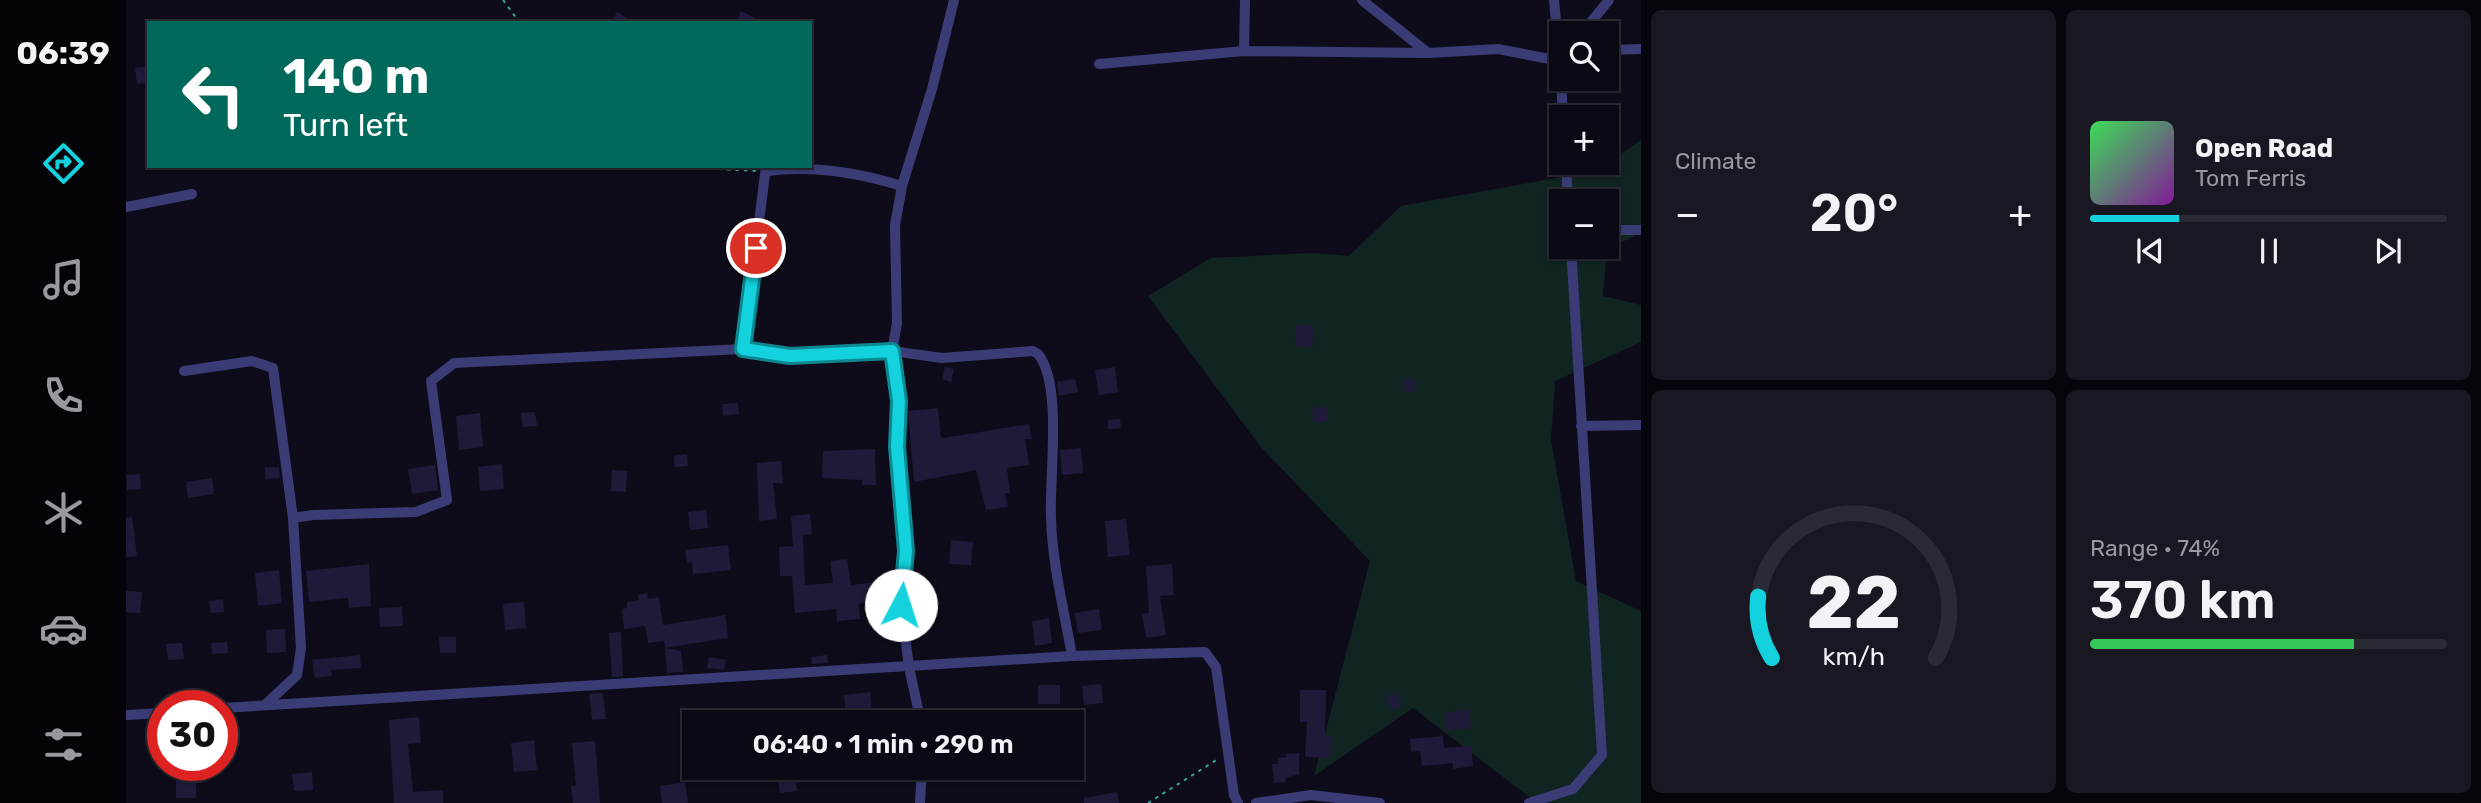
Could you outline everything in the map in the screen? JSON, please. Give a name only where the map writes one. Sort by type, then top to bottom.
[{"type":"street","points":[[918,710],[909,667],[901,605],[906,551],[897,447],[899,401],[892,351],[897,323],[895,225],[902,186],[932,89],[954,0]]},
{"type":"street","points":[[1244,51],[1245,0]]},
{"type":"street","points":[[1362,0],[1428,53]]},
{"type":"street","points":[[1554,0],[1556,21]]},
{"type":"street","points":[[1592,21],[1609,0]]},
{"type":"street","points":[[1099,64],[1244,51],[1428,53],[1497,49],[1549,58]]},
{"type":"street","points":[[1619,50],[1641,49]]},
{"type":"street","points":[[805,168],[865,175],[902,186]]},
{"type":"street","points":[[743,349],[766,169]]},
{"type":"street","points":[[126,207],[192,194]]},
{"type":"street","points":[[1619,230],[1641,230]]},
{"type":"street","points":[[1529,803],[1573,789],[1602,755],[1572,259]]},
{"type":"street","points":[[293,519],[313,515],[416,512],[447,500],[431,381],[454,363],[743,349],[790,356],[892,351],[942,358],[1033,351],[1041,357],[1054,421],[1051,519],[1072,656]]},
{"type":"street","points":[[184,371],[252,361],[273,368],[293,519],[301,648],[297,675],[265,705]]},
{"type":"street","points":[[1581,426],[1641,425]]},
{"type":"street","points":[[238,708],[1072,656],[1205,652],[1216,667],[1227,753],[1238,803]]},
{"type":"street","points":[[126,715],[147,714]]},
{"type":"street","points":[[920,803],[921,780]]},
{"type":"street","points":[[1256,803],[1311,795],[1380,803]]},
{"type":"path","points":[[503,0],[519,21]]},
{"type":"path","points":[[730,168],[766,169]]},
{"type":"path","points":[[1148,803],[1227,753]]},
{"type":"green space","points":[[1641,140],[1641,233],[1619,243],[1619,189],[1549,189],[1549,259],[1606,259],[1603,296],[1641,305],[1641,342],[1555,381],[1551,440],[1576,581],[1641,611],[1641,803],[1537,803],[1413,708],[1314,776],[1370,561],[1260,446],[1148,296],[1211,258],[1311,253],[1349,256],[1401,206],[1573,175],[1619,175],[1619,155]]},
{"type":"building","points":[[741,11],[762,21],[737,21]]},
{"type":"building","points":[[617,12],[633,21],[612,21]]},
{"type":"building","points":[[147,66],[147,83],[137,84],[135,68]]},
{"type":"building","points":[[1297,324],[1314,326],[1312,348],[1295,346]]},
{"type":"building","points":[[945,367],[954,369],[951,382],[942,379]]},
{"type":"building","points":[[1115,367],[1118,392],[1099,395],[1095,370]]},
{"type":"building","points":[[1075,379],[1078,392],[1059,396],[1057,382]]},
{"type":"building","points":[[1404,379],[1414,379],[1415,391],[1405,392]]},
{"type":"building","points":[[738,403],[739,414],[723,416],[722,404]]},
{"type":"building","points":[[1327,407],[1328,421],[1314,422],[1312,408]]},
{"type":"building","points":[[938,408],[941,437],[944,438],[1029,424],[1032,439],[1025,439],[1029,465],[1007,468],[1010,493],[1005,493],[1008,507],[986,510],[976,470],[914,482],[908,411]]},
{"type":"building","points":[[535,412],[537,426],[523,427],[521,413]]},
{"type":"building","points":[[480,413],[483,447],[459,450],[456,416]]},
{"type":"building","points":[[1120,419],[1121,428],[1108,429],[1108,420]]},
{"type":"building","points":[[1081,448],[1083,473],[1062,475],[1060,450]]},
{"type":"building","points":[[875,449],[876,485],[862,485],[862,480],[822,478],[823,451]]},
{"type":"building","points":[[687,454],[688,466],[675,467],[674,456]]},
{"type":"building","points":[[781,461],[783,483],[773,483],[777,519],[759,521],[757,463]]},
{"type":"building","points":[[502,464],[504,489],[480,491],[478,467]]},
{"type":"building","points":[[435,465],[438,490],[412,494],[408,469]]},
{"type":"building","points":[[265,467],[279,467],[280,478],[265,479]]},
{"type":"building","points":[[612,470],[627,471],[626,492],[611,491]]},
{"type":"building","points":[[140,474],[141,489],[127,490],[126,475]]},
{"type":"building","points":[[212,478],[214,494],[188,498],[186,482]]},
{"type":"building","points":[[706,510],[708,528],[690,530],[688,512]]},
{"type":"building","points":[[810,514],[812,534],[803,535],[805,585],[833,583],[830,561],[847,559],[851,585],[885,581],[887,599],[859,604],[860,619],[837,621],[836,609],[795,613],[792,576],[780,576],[779,547],[793,546],[791,516]]},
{"type":"building","points":[[132,517],[137,556],[126,557],[126,518]]},
{"type":"building","points":[[1126,519],[1130,555],[1108,557],[1105,521]]},
{"type":"building","points":[[951,540],[973,542],[971,565],[949,564]]},
{"type":"building","points":[[728,545],[731,570],[693,574],[692,562],[687,563],[685,550]]},
{"type":"building","points":[[369,564],[371,606],[349,608],[348,598],[309,602],[306,571]]},
{"type":"building","points":[[1172,564],[1174,595],[1160,596],[1166,635],[1146,638],[1142,614],[1149,613],[1146,566]]},
{"type":"building","points":[[279,570],[282,603],[258,606],[255,573]]},
{"type":"building","points":[[126,591],[142,592],[140,613],[126,612]]},
{"type":"building","points":[[647,593],[648,599],[659,597],[663,625],[725,615],[728,638],[665,648],[664,641],[648,643],[645,626],[624,629],[622,609],[627,608],[627,602],[639,600],[638,595]]},
{"type":"building","points":[[223,599],[224,612],[211,613],[209,601]]},
{"type":"building","points":[[524,602],[526,628],[505,630],[503,604]]},
{"type":"building","points":[[402,607],[403,626],[380,627],[379,608]]},
{"type":"building","points":[[1099,609],[1102,630],[1078,633],[1075,613]]},
{"type":"building","points":[[1049,618],[1052,643],[1035,646],[1032,621]]},
{"type":"building","points":[[285,629],[286,652],[267,653],[266,630]]},
{"type":"building","points":[[621,632],[623,676],[612,677],[609,633]]},
{"type":"building","points":[[439,637],[456,637],[456,653],[440,653]]},
{"type":"building","points":[[227,642],[228,653],[212,654],[211,643]]},
{"type":"building","points":[[182,643],[184,659],[168,660],[166,644]]},
{"type":"building","points":[[665,648],[681,651],[683,672],[667,673]]},
{"type":"building","points":[[360,655],[361,668],[331,670],[332,676],[315,678],[312,660]]},
{"type":"building","points":[[827,655],[828,663],[812,664],[811,657]]},
{"type":"building","points":[[709,657],[726,660],[724,670],[707,668]]},
{"type":"building","points":[[1101,684],[1103,703],[1084,705],[1082,686]]},
{"type":"building","points":[[1038,685],[1060,685],[1060,704],[1038,704]]},
{"type":"building","points":[[1300,690],[1326,690],[1325,736],[1331,736],[1330,758],[1305,757],[1307,722],[1300,722]]},
{"type":"building","points":[[870,692],[872,710],[845,710],[844,695]]},
{"type":"building","points":[[1397,692],[1401,707],[1391,710],[1386,696]]},
{"type":"building","points":[[603,693],[606,719],[592,720],[589,694]]},
{"type":"building","points":[[1469,710],[1471,728],[1447,730],[1445,713]]},
{"type":"building","points":[[419,717],[421,743],[408,744],[413,792],[443,790],[443,803],[394,803],[389,720]]},
{"type":"building","points":[[1443,736],[1444,748],[1471,746],[1473,766],[1453,769],[1453,763],[1422,766],[1420,751],[1411,752],[1410,739]]},
{"type":"building","points":[[534,740],[537,770],[514,772],[511,743]]},
{"type":"building","points":[[595,741],[600,803],[573,803],[571,786],[576,786],[572,743]]},
{"type":"building","points":[[1299,753],[1299,774],[1285,778],[1286,782],[1274,783],[1272,764],[1278,764],[1278,758],[1286,757],[1286,754]]},
{"type":"building","points":[[312,772],[313,790],[294,791],[292,774]]},
{"type":"building","points":[[778,780],[795,780],[797,791],[780,793]]},
{"type":"building","points":[[176,781],[196,781],[196,798],[176,798]]},
{"type":"building","points":[[685,782],[688,803],[662,803],[660,786]]},
{"type":"building","points":[[1117,792],[1119,803],[1084,803],[1084,798]]},
{"type":"route","points":[[756,248],[743,349],[790,356],[892,351],[899,401],[897,447],[901,526],[906,551],[901,605]]}]
